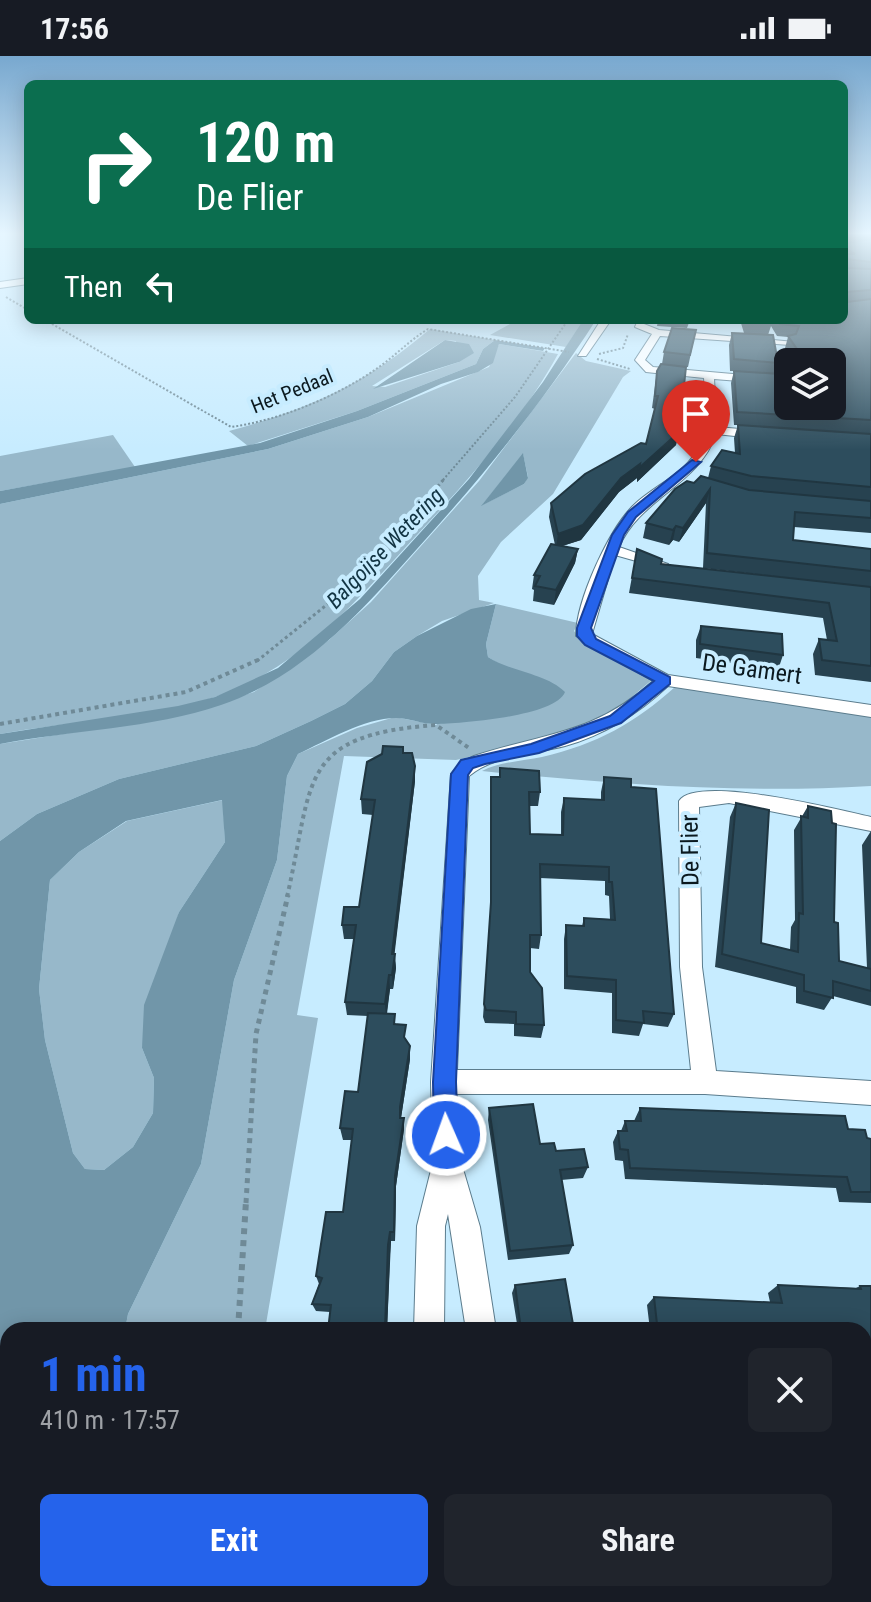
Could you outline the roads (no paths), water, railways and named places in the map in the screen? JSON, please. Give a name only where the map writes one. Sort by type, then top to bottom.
[{"type":"street","points":[[586,355],[604,324]]},
{"type":"street","points":[[639,324],[641,328],[657,333],[790,342]]},
{"type":"street","points":[[657,333],[640,360],[644,367],[709,378],[774,381]]},
{"type":"street","name":"De Gamert","points":[[709,378],[711,430],[696,462],[686,480],[632,515],[611,549],[584,636],[664,680],[871,711]]},
{"type":"street","points":[[711,430],[784,436]]},
{"type":"street","points":[[611,549],[682,570]]},
{"type":"street","points":[[480,1322],[466,1227],[447,1162],[444,1082],[460,774],[467,764],[483,758],[534,749],[615,720],[664,680]]},
{"type":"street","name":"De Flier","points":[[705,1082],[691,967],[689,801],[729,796],[871,824]]},
{"type":"street","points":[[444,1082],[705,1082],[871,1093]]},
{"type":"street","points":[[429,1322],[431,1226],[447,1162]]},
{"type":"water label","name":"Balgoijse Wetering","points":[[385,548]]}]
